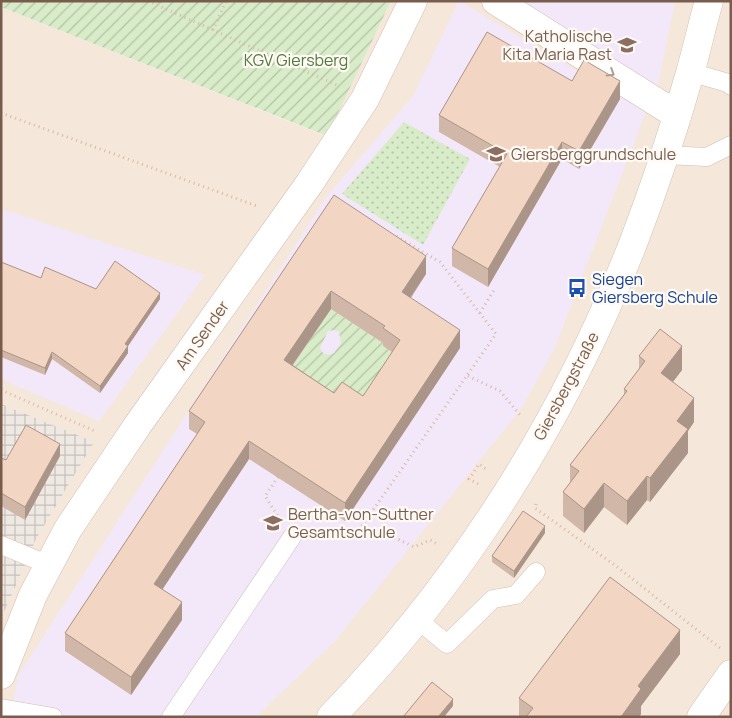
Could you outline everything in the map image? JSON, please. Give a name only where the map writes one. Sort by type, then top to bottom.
[{"type":"street","name":"Am Sender","points":[[1,675],[33,595],[68,529],[124,444],[286,217],[365,98],[414,1]]},
{"type":"street","points":[[496,1],[677,115]]},
{"type":"street","name":"Giersbergstraße","points":[[331,717],[418,620],[478,538],[548,424],[605,312],[634,240],[677,115],[708,3]]},
{"type":"street","points":[[701,717],[731,674]]},
{"type":"lane","points":[[690,72],[728,83],[731,86]]},
{"type":"lane","points":[[664,154],[707,157],[731,145]]},
{"type":"lane","points":[[171,717],[292,537]]},
{"type":"lane","points":[[1,545],[49,565]]},
{"type":"lane","points":[[418,620],[447,644],[493,599],[516,595],[536,572]]},
{"type":"lane","points":[[1,708],[53,717]]},
{"type":"path","points":[[148,1],[365,98]]},
{"type":"path","points":[[213,30],[226,1]]},
{"type":"path","points":[[1,113],[286,217]]},
{"type":"path","points":[[359,530],[496,334],[440,262],[392,234]]},
{"type":"path","points":[[480,313],[494,290]]},
{"type":"path","points":[[468,376],[500,391],[523,420]]},
{"type":"path","points":[[1,390],[124,444]]},
{"type":"path","points":[[484,488],[469,479],[479,464],[488,470]]},
{"type":"path","points":[[278,477],[265,496],[292,537],[359,530],[391,535],[414,547],[430,540]]},
{"type":"path","points":[[535,508],[616,566],[721,648]]},
{"type":"shaded area","points":[[391,1],[731,1],[731,717],[1,717],[1,7],[326,136]]},
{"type":"shaded area","name":"Bertha-von-Suttner Gesamtschule","points":[[459,1],[646,112],[555,347],[523,406],[335,641],[256,717],[10,717],[18,676],[327,196],[413,96]]},
{"type":"shaded area","name":"Katholische Kita Maria Rast","points":[[516,1],[675,1],[657,89]]},
{"type":"shaded area","points":[[1,209],[205,275],[99,421],[1,379]]},
{"type":"shaded area","points":[[1,404],[94,442],[36,539],[1,619]]},
{"type":"green space","name":"KGV Giersberg","points":[[1,1],[391,1],[327,136],[1,7]]},
{"type":"green space","points":[[404,122],[470,159],[423,245],[342,194]]},
{"type":"green space","points":[[331,309],[385,344],[383,346],[400,357],[363,414],[284,377]],"holes":[[[335,330],[339,332],[341,343],[334,353],[330,355],[323,353],[320,348],[328,331]]]},
{"type":"building","points":[[487,32],[572,81],[584,60],[620,81],[579,151],[562,142],[488,269],[452,248],[507,154],[439,115]]},
{"type":"building","points":[[334,195],[426,256],[402,292],[460,330],[345,503],[249,441],[154,584],[182,602],[131,677],[65,633],[205,422],[189,411]],"holes":[[[331,291],[385,326],[383,328],[400,340],[363,396],[342,382],[334,393],[284,360]]]},
{"type":"building","points":[[115,261],[160,293],[125,344],[128,346],[100,386],[52,352],[45,368],[1,350],[1,262],[41,278],[45,267],[96,289]]},
{"type":"building","points":[[660,329],[682,346],[661,373],[694,398],[677,421],[688,429],[650,478],[647,476],[627,501],[604,483],[584,509],[563,492],[579,471],[570,465],[627,391],[624,389],[645,361],[639,356]]},
{"type":"building","points":[[26,425],[60,444],[25,507],[1,493],[1,458],[6,460]]},
{"type":"building","points":[[523,511],[545,526],[514,571],[492,556]]},
{"type":"building","points":[[610,577],[680,630],[638,686],[641,689],[621,717],[526,717],[533,708],[519,698]]},
{"type":"building","points":[[432,682],[453,699],[438,717],[403,717]]},
{"type":"place","name":"Katholische Kita Maria Rast","points":[[627,45]]},
{"type":"place","name":"Giersberggrundschule","points":[[496,154]]},
{"type":"place","name":"Siegen Giersberg Schule","points":[[577,288]]},
{"type":"place","name":"Bertha-von-Suttner Gesamtschule","points":[[273,523]]}]
